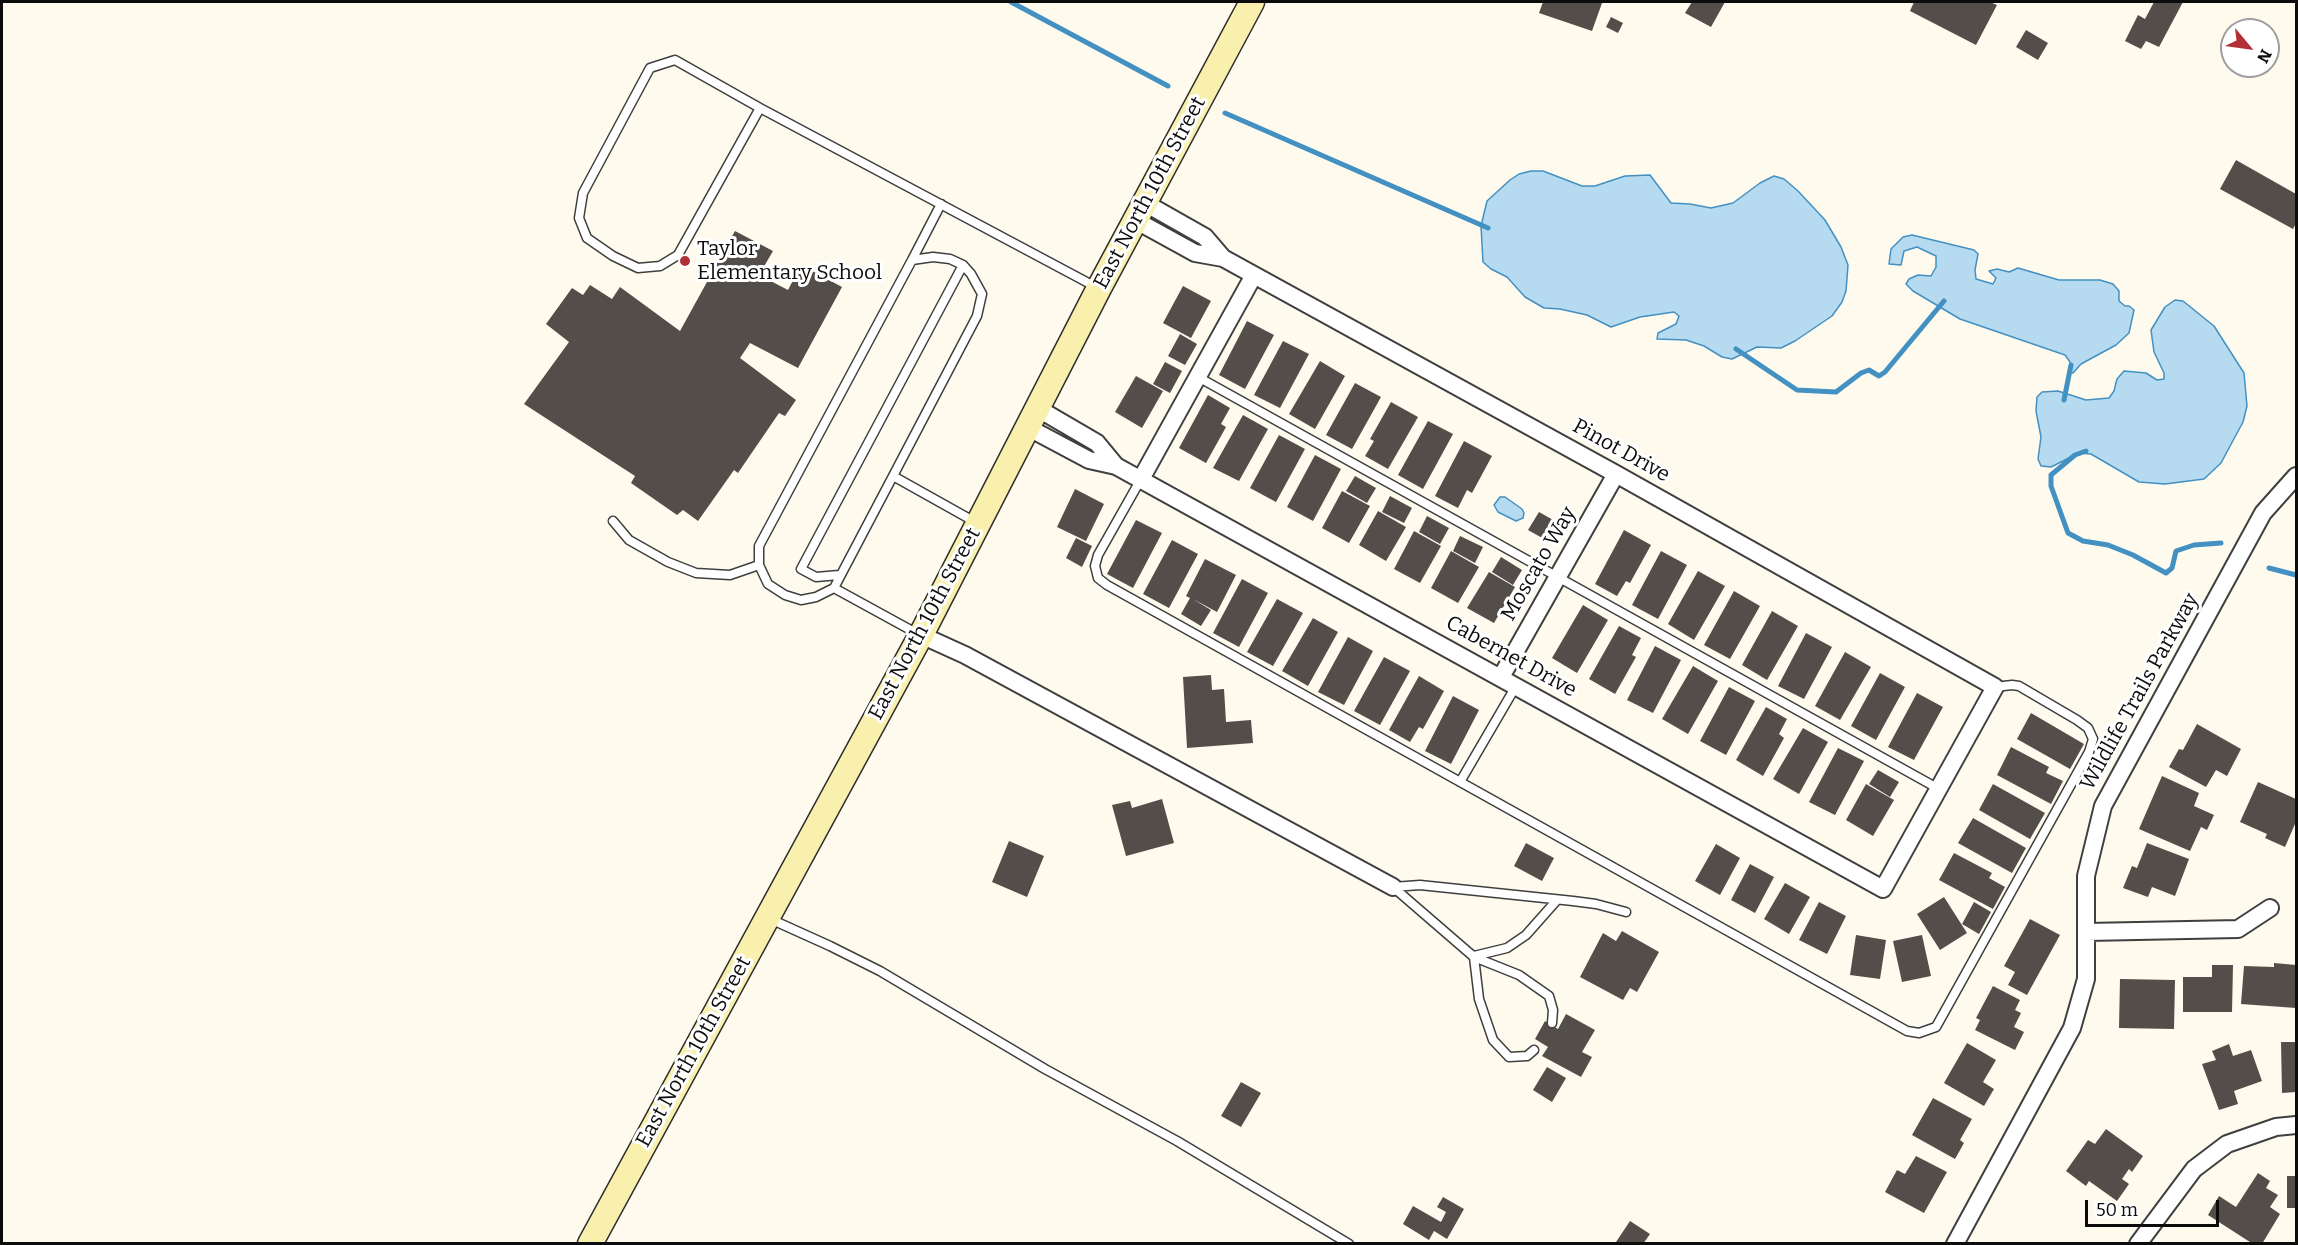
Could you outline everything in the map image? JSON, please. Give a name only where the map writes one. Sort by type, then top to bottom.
[{"type":"main road","name":"East North 10th Street","points":[[590,1244],[921,635],[1099,288],[1252,2]]},
{"type":"street","name":"Pinot Drive","points":[[1140,212],[1195,253],[1223,258],[1616,474],[1995,687]]},
{"type":"street","points":[[1141,479],[1254,275]]},
{"type":"street","name":"Cabernet Drive","points":[[1032,418],[1089,460],[1116,466],[1141,479],[1877,886],[1892,872],[1939,789]]},
{"type":"street","name":"Moscato Way","points":[[1501,677],[1616,474]]},
{"type":"street","name":"Wildlife Trails Parkway","points":[[1955,1244],[2072,1028],[2086,979],[2086,876],[2103,806],[2264,513],[2296,476]]},
{"type":"street","points":[[921,635],[965,655],[1393,887]]},
{"type":"street","points":[[1939,789],[1995,687]]},
{"type":"street","points":[[2087,932],[2238,928],[2270,908]]},
{"type":"street","points":[[2138,1244],[2194,1169],[2227,1144],[2276,1127],[2296,1125]]},
{"type":"lane","points":[[760,108],[678,255],[660,266],[639,268],[613,256],[587,238],[579,219],[583,193],[650,68],[675,60],[760,108],[1099,288]]},
{"type":"lane","points":[[912,260],[933,257],[950,259],[963,265],[982,294],[977,316],[834,588],[816,597],[801,600],[785,595],[768,584],[759,565],[759,546],[941,204]]},
{"type":"lane","points":[[839,575],[816,577],[801,569],[963,265]]},
{"type":"lane","points":[[1198,377],[1939,789]]},
{"type":"lane","points":[[893,476],[978,523]]},
{"type":"lane","points":[[1141,479],[1098,555],[1095,566],[1098,578],[1107,585],[1907,1031],[1919,1033],[1936,1027],[2090,752],[2092,739],[2088,728],[2019,687],[2012,685],[1995,687]]},
{"type":"lane","points":[[613,521],[628,540],[668,562],[696,573],[729,575],[759,565]]},
{"type":"lane","points":[[834,588],[921,635]]},
{"type":"lane","points":[[1460,782],[1516,686]]},
{"type":"lane","points":[[1393,887],[1420,885],[1596,904],[1626,912]]},
{"type":"lane","points":[[1393,887],[1474,957],[1520,975],[1549,996],[1553,1010],[1552,1023]]},
{"type":"lane","points":[[1474,957],[1507,948],[1526,935],[1557,900]]},
{"type":"lane","points":[[768,918],[880,971],[1349,1244]]},
{"type":"lane","points":[[1474,957],[1479,999],[1493,1040],[1509,1057],[1527,1056],[1534,1050]]},
{"type":"water","points":[[1543,171],[1582,186],[1595,186],[1625,176],[1650,175],[1671,203],[1711,208],[1733,203],[1760,183],[1774,176],[1784,179],[1825,220],[1841,247],[1848,265],[1846,291],[1842,302],[1832,316],[1795,341],[1781,348],[1757,347],[1732,359],[1722,357],[1704,346],[1686,340],[1657,339],[1658,333],[1676,324],[1679,316],[1674,312],[1640,317],[1611,327],[1587,315],[1544,308],[1525,297],[1507,277],[1483,262],[1481,226],[1487,201],[1510,180],[1519,174]]},
{"type":"water","points":[[1912,235],[1974,250],[1978,254],[1976,279],[1993,284],[1996,278],[1989,271],[1997,269],[2009,272],[2018,268],[2059,280],[2100,280],[2113,284],[2119,291],[2119,301],[2134,310],[2129,333],[2116,345],[2081,364],[2073,373],[2069,371],[2070,362],[2065,355],[1960,319],[1913,291],[1906,284],[1909,279],[1918,275],[1931,276],[1936,267],[1936,256],[1917,247],[1904,251],[1901,265],[1889,264],[1891,249],[1903,237]]},
{"type":"water","points":[[2175,300],[2183,301],[2214,326],[2244,373],[2247,406],[2243,422],[2221,463],[2204,479],[2165,484],[2139,482],[2091,454],[2079,453],[2051,467],[2041,466],[2038,459],[2041,437],[2036,411],[2037,397],[2042,392],[2058,391],[2086,400],[2109,398],[2114,391],[2117,379],[2124,371],[2146,373],[2157,380],[2164,379],[2164,373],[2154,352],[2151,330],[2165,307]]},
{"type":"water","points":[[1500,497],[1505,497],[1522,509],[1523,518],[1516,521],[1498,512],[1494,505]]},
{"type":"building","points":[[1543,2],[1602,3],[1592,31],[1539,13]]},
{"type":"building","points":[[1692,2],[1725,2],[1711,27],[1685,13]]},
{"type":"building","points":[[1914,2],[1990,2],[1997,5],[1976,45],[1910,11]]},
{"type":"building","points":[[2154,2],[2183,2],[2159,47],[2146,41],[2141,49],[2125,41],[2138,15],[2145,19]]},
{"type":"building","points":[[1611,17],[1623,23],[1618,33],[1606,27]]},
{"type":"building","points":[[2026,30],[2048,43],[2038,60],[2016,47]]},
{"type":"building","points":[[2236,160],[2296,194],[2296,223],[2293,229],[2220,189]]},
{"type":"building","points":[[735,231],[773,251],[759,275],[788,290],[801,265],[842,287],[798,368],[750,343],[740,358],[796,400],[785,416],[779,413],[738,473],[734,470],[698,521],[683,510],[677,515],[631,483],[635,476],[524,404],[569,342],[546,324],[572,288],[583,295],[590,285],[612,299],[620,287],[680,331]]},
{"type":"building","points":[[1183,286],[1211,301],[1191,338],[1163,323]]},
{"type":"building","points":[[1247,321],[1274,335],[1245,389],[1219,375]]},
{"type":"building","points":[[1180,334],[1197,344],[1185,365],[1168,356]]},
{"type":"building","points":[[1283,341],[1309,354],[1280,408],[1254,395]]},
{"type":"building","points":[[1320,361],[1345,376],[1315,429],[1289,414]]},
{"type":"building","points":[[1165,362],[1182,371],[1170,393],[1153,384]]},
{"type":"building","points":[[1136,376],[1163,391],[1142,428],[1115,412]]},
{"type":"building","points":[[1355,383],[1381,397],[1352,449],[1326,435]]},
{"type":"building","points":[[1208,395],[1230,408],[1221,424],[1226,427],[1206,463],[1179,448]]},
{"type":"building","points":[[1391,402],[1418,417],[1388,469],[1365,456],[1374,441],[1370,439]]},
{"type":"building","points":[[1243,415],[1268,429],[1239,481],[1213,468]]},
{"type":"building","points":[[1428,421],[1453,434],[1423,489],[1398,475]]},
{"type":"building","points":[[1279,435],[1305,449],[1276,502],[1250,488]]},
{"type":"building","points":[[1464,441],[1492,456],[1472,493],[1467,490],[1458,508],[1435,496]]},
{"type":"building","points":[[1315,455],[1341,469],[1313,521],[1287,507]]},
{"type":"building","points":[[1355,476],[1376,488],[1367,503],[1346,491]]},
{"type":"building","points":[[1075,489],[1104,504],[1086,541],[1057,527]]},
{"type":"building","points":[[1342,491],[1370,506],[1349,543],[1322,528]]},
{"type":"building","points":[[1390,496],[1412,508],[1404,523],[1382,512]]},
{"type":"building","points":[[1378,511],[1406,527],[1386,561],[1359,545]]},
{"type":"building","points":[[1539,512],[1555,521],[1544,539],[1528,530]]},
{"type":"building","points":[[1427,516],[1449,528],[1440,544],[1419,532]]},
{"type":"building","points":[[1136,520],[1162,533],[1133,588],[1107,574]]},
{"type":"building","points":[[1624,530],[1651,545],[1630,583],[1626,581],[1617,596],[1595,584]]},
{"type":"building","points":[[1414,531],[1441,546],[1420,583],[1394,569]]},
{"type":"building","points":[[1460,536],[1483,547],[1475,563],[1453,551]]},
{"type":"building","points":[[1076,538],[1092,546],[1082,567],[1066,558]]},
{"type":"building","points":[[1172,540],[1198,554],[1169,608],[1143,594]]},
{"type":"building","points":[[1451,551],[1479,567],[1458,603],[1431,588]]},
{"type":"building","points":[[1661,551],[1687,565],[1658,619],[1632,605]]},
{"type":"building","points":[[1501,557],[1522,570],[1513,585],[1492,572]]},
{"type":"building","points":[[1205,559],[1236,575],[1217,612],[1193,599],[1211,610],[1201,626],[1181,614],[1190,598],[1186,596]]},
{"type":"building","points":[[1698,571],[1725,586],[1694,640],[1668,624]]},
{"type":"building","points":[[1489,572],[1515,587],[1494,623],[1467,608]]},
{"type":"building","points":[[1242,579],[1268,593],[1239,647],[1213,633]]},
{"type":"building","points":[[1734,591],[1760,606],[1730,659],[1704,645]]},
{"type":"building","points":[[1277,599],[1303,613],[1273,666],[1247,652]]},
{"type":"building","points":[[1583,605],[1608,620],[1577,673],[1552,658]]},
{"type":"building","points":[[1772,611],[1798,626],[1767,680],[1742,665]]},
{"type":"building","points":[[1313,618],[1338,632],[1308,686],[1282,671]]},
{"type":"building","points":[[1619,626],[1641,638],[1632,655],[1636,657],[1615,694],[1589,679]]},
{"type":"building","points":[[1806,633],[1832,647],[1804,699],[1778,686]]},
{"type":"building","points":[[1348,637],[1373,651],[1344,705],[1318,692]]},
{"type":"building","points":[[1655,646],[1681,660],[1653,713],[1627,700]]},
{"type":"building","points":[[1845,652],[1871,667],[1840,720],[1815,706]]},
{"type":"building","points":[[1384,657],[1410,671],[1380,725],[1354,711]]},
{"type":"building","points":[[1693,666],[1718,681],[1688,734],[1662,719]]},
{"type":"building","points":[[1880,673],[1905,687],[1876,740],[1851,726]]},
{"type":"building","points":[[1211,675],[1212,690],[1224,689],[1226,722],[1251,720],[1253,743],[1187,748],[1183,677]]},
{"type":"building","points":[[1419,676],[1444,691],[1423,729],[1419,727],[1410,742],[1389,730]]},
{"type":"building","points":[[1729,687],[1755,701],[1726,755],[1700,741]]},
{"type":"building","points":[[1917,693],[1943,707],[1914,760],[1888,747]]},
{"type":"building","points":[[1453,696],[1479,710],[1451,764],[1425,751]]},
{"type":"building","points":[[1766,707],[1787,719],[1779,734],[1784,738],[1763,776],[1736,760]]},
{"type":"building","points":[[2031,713],[2084,744],[2070,769],[2017,739]]},
{"type":"building","points":[[2197,724],[2241,749],[2227,776],[2216,770],[2206,787],[2169,767],[2179,749],[2183,750]]},
{"type":"building","points":[[1803,728],[1828,742],[1799,794],[1773,779]]},
{"type":"building","points":[[2011,747],[2049,767],[2046,773],[2063,781],[2051,804],[1997,775]]},
{"type":"building","points":[[1838,748],[1864,761],[1835,815],[1809,802]]},
{"type":"building","points":[[1878,770],[1899,782],[1890,797],[1869,784]]},
{"type":"building","points":[[2162,776],[2199,793],[2194,806],[2214,815],[2207,830],[2201,827],[2190,851],[2139,829]]},
{"type":"building","points":[[2258,782],[2296,799],[2296,825],[2285,847],[2265,838],[2267,834],[2240,822]]},
{"type":"building","points":[[1866,784],[1894,800],[1873,836],[1846,820]]},
{"type":"building","points":[[1993,784],[2045,813],[2030,839],[1979,810]]},
{"type":"building","points":[[1162,799],[1174,843],[1126,856],[1112,805],[1130,801],[1132,808]]},
{"type":"building","points":[[1973,818],[2026,848],[2012,873],[1958,843]]},
{"type":"building","points":[[1009,841],[1044,856],[1027,897],[992,882]]},
{"type":"building","points":[[1526,843],[1554,858],[1542,881],[1514,866]]},
{"type":"building","points":[[2147,843],[2189,859],[2175,896],[2152,887],[2148,897],[2123,888],[2132,866],[2137,868]]},
{"type":"building","points":[[1716,844],[1740,858],[1720,895],[1695,881]]},
{"type":"building","points":[[1954,853],[1992,873],[1989,878],[2005,887],[1993,909],[1939,880]]},
{"type":"building","points":[[1750,864],[1774,877],[1755,913],[1731,900]]},
{"type":"building","points":[[1785,883],[1810,897],[1789,934],[1764,919]]},
{"type":"building","points":[[1944,897],[1967,933],[1940,950],[1917,914]]},
{"type":"building","points":[[1819,902],[1846,916],[1827,954],[1799,940]]},
{"type":"building","points":[[1974,902],[1991,912],[1979,934],[1962,924]]},
{"type":"building","points":[[2030,919],[2060,935],[2027,995],[2008,985],[2015,972],[2004,966]]},
{"type":"building","points":[[1622,931],[1659,952],[1637,992],[1630,988],[1623,1000],[1580,977],[1603,933],[1616,941]]},
{"type":"building","points":[[1856,935],[1886,940],[1880,979],[1850,975]]},
{"type":"building","points":[[1922,935],[1931,976],[1902,982],[1893,941]]},
{"type":"building","points":[[2274,963],[2296,965],[2296,1008],[2241,1004],[2244,966],[2274,967]]},
{"type":"building","points":[[2212,965],[2233,965],[2232,1012],[2183,1012],[2183,977],[2212,977]]},
{"type":"building","points":[[2120,979],[2175,980],[2174,1029],[2119,1028]]},
{"type":"building","points":[[1993,986],[2020,1000],[2015,1010],[2021,1013],[2014,1027],[2024,1032],[2015,1050],[1975,1030],[1980,1020],[1976,1018]]},
{"type":"building","points":[[1566,1014],[1595,1030],[1582,1052],[1592,1057],[1581,1077],[1542,1056],[1548,1047],[1535,1039],[1545,1021],[1558,1029]]},
{"type":"building","points":[[2281,1042],[2296,1042],[2296,1092],[2282,1093]]},
{"type":"building","points":[[1967,1043],[1996,1060],[1983,1082],[1994,1089],[1984,1106],[1944,1083]]},
{"type":"building","points":[[2229,1044],[2233,1056],[2251,1050],[2262,1081],[2234,1091],[2238,1104],[2219,1110],[2202,1064],[2216,1060],[2212,1051]]},
{"type":"building","points":[[1547,1067],[1566,1078],[1552,1102],[1533,1090]]},
{"type":"building","points":[[1241,1082],[1261,1093],[1241,1127],[1221,1116]]},
{"type":"building","points":[[1933,1098],[1972,1119],[1960,1140],[1964,1143],[1955,1159],[1912,1135]]},
{"type":"building","points":[[2106,1129],[2143,1156],[2132,1172],[2129,1169],[2122,1179],[2129,1184],[2117,1201],[2089,1181],[2086,1186],[2066,1171],[2088,1140],[2095,1144]]},
{"type":"building","points":[[1916,1156],[1947,1172],[1924,1213],[1885,1192],[1897,1170],[1905,1174]]},
{"type":"building","points":[[2258,1173],[2270,1181],[2266,1188],[2278,1195],[2270,1207],[2280,1214],[2262,1244],[2253,1244],[2208,1215],[2219,1196],[2236,1207]]},
{"type":"building","points":[[2287,1176],[2296,1176],[2296,1208],[2287,1208]]},
{"type":"building","points":[[1443,1197],[1464,1209],[1447,1239],[1434,1231],[1429,1240],[1403,1224],[1413,1206],[1441,1222],[1446,1212],[1437,1207]]},
{"type":"building","points":[[1630,1221],[1650,1234],[1643,1244],[1616,1242]]},
{"type":"waterway","points":[[1011,2],[1168,86]]},
{"type":"waterway","points":[[1225,113],[1488,228]]},
{"type":"waterway","points":[[1736,349],[1797,390],[1836,392],[1861,373],[1869,370],[1879,376],[1885,372],[1944,301]]},
{"type":"waterway","points":[[2064,400],[2071,365]]},
{"type":"waterway","points":[[2086,451],[2075,455],[2051,475],[2051,486],[2068,533],[2083,541],[2108,545],[2133,555],[2166,573],[2172,568],[2176,551],[2194,545],[2221,543]]},
{"type":"waterway","points":[[2269,568],[2296,575]]},
{"type":"place","name":"Taylor Elementary School","points":[[685,261]]}]
